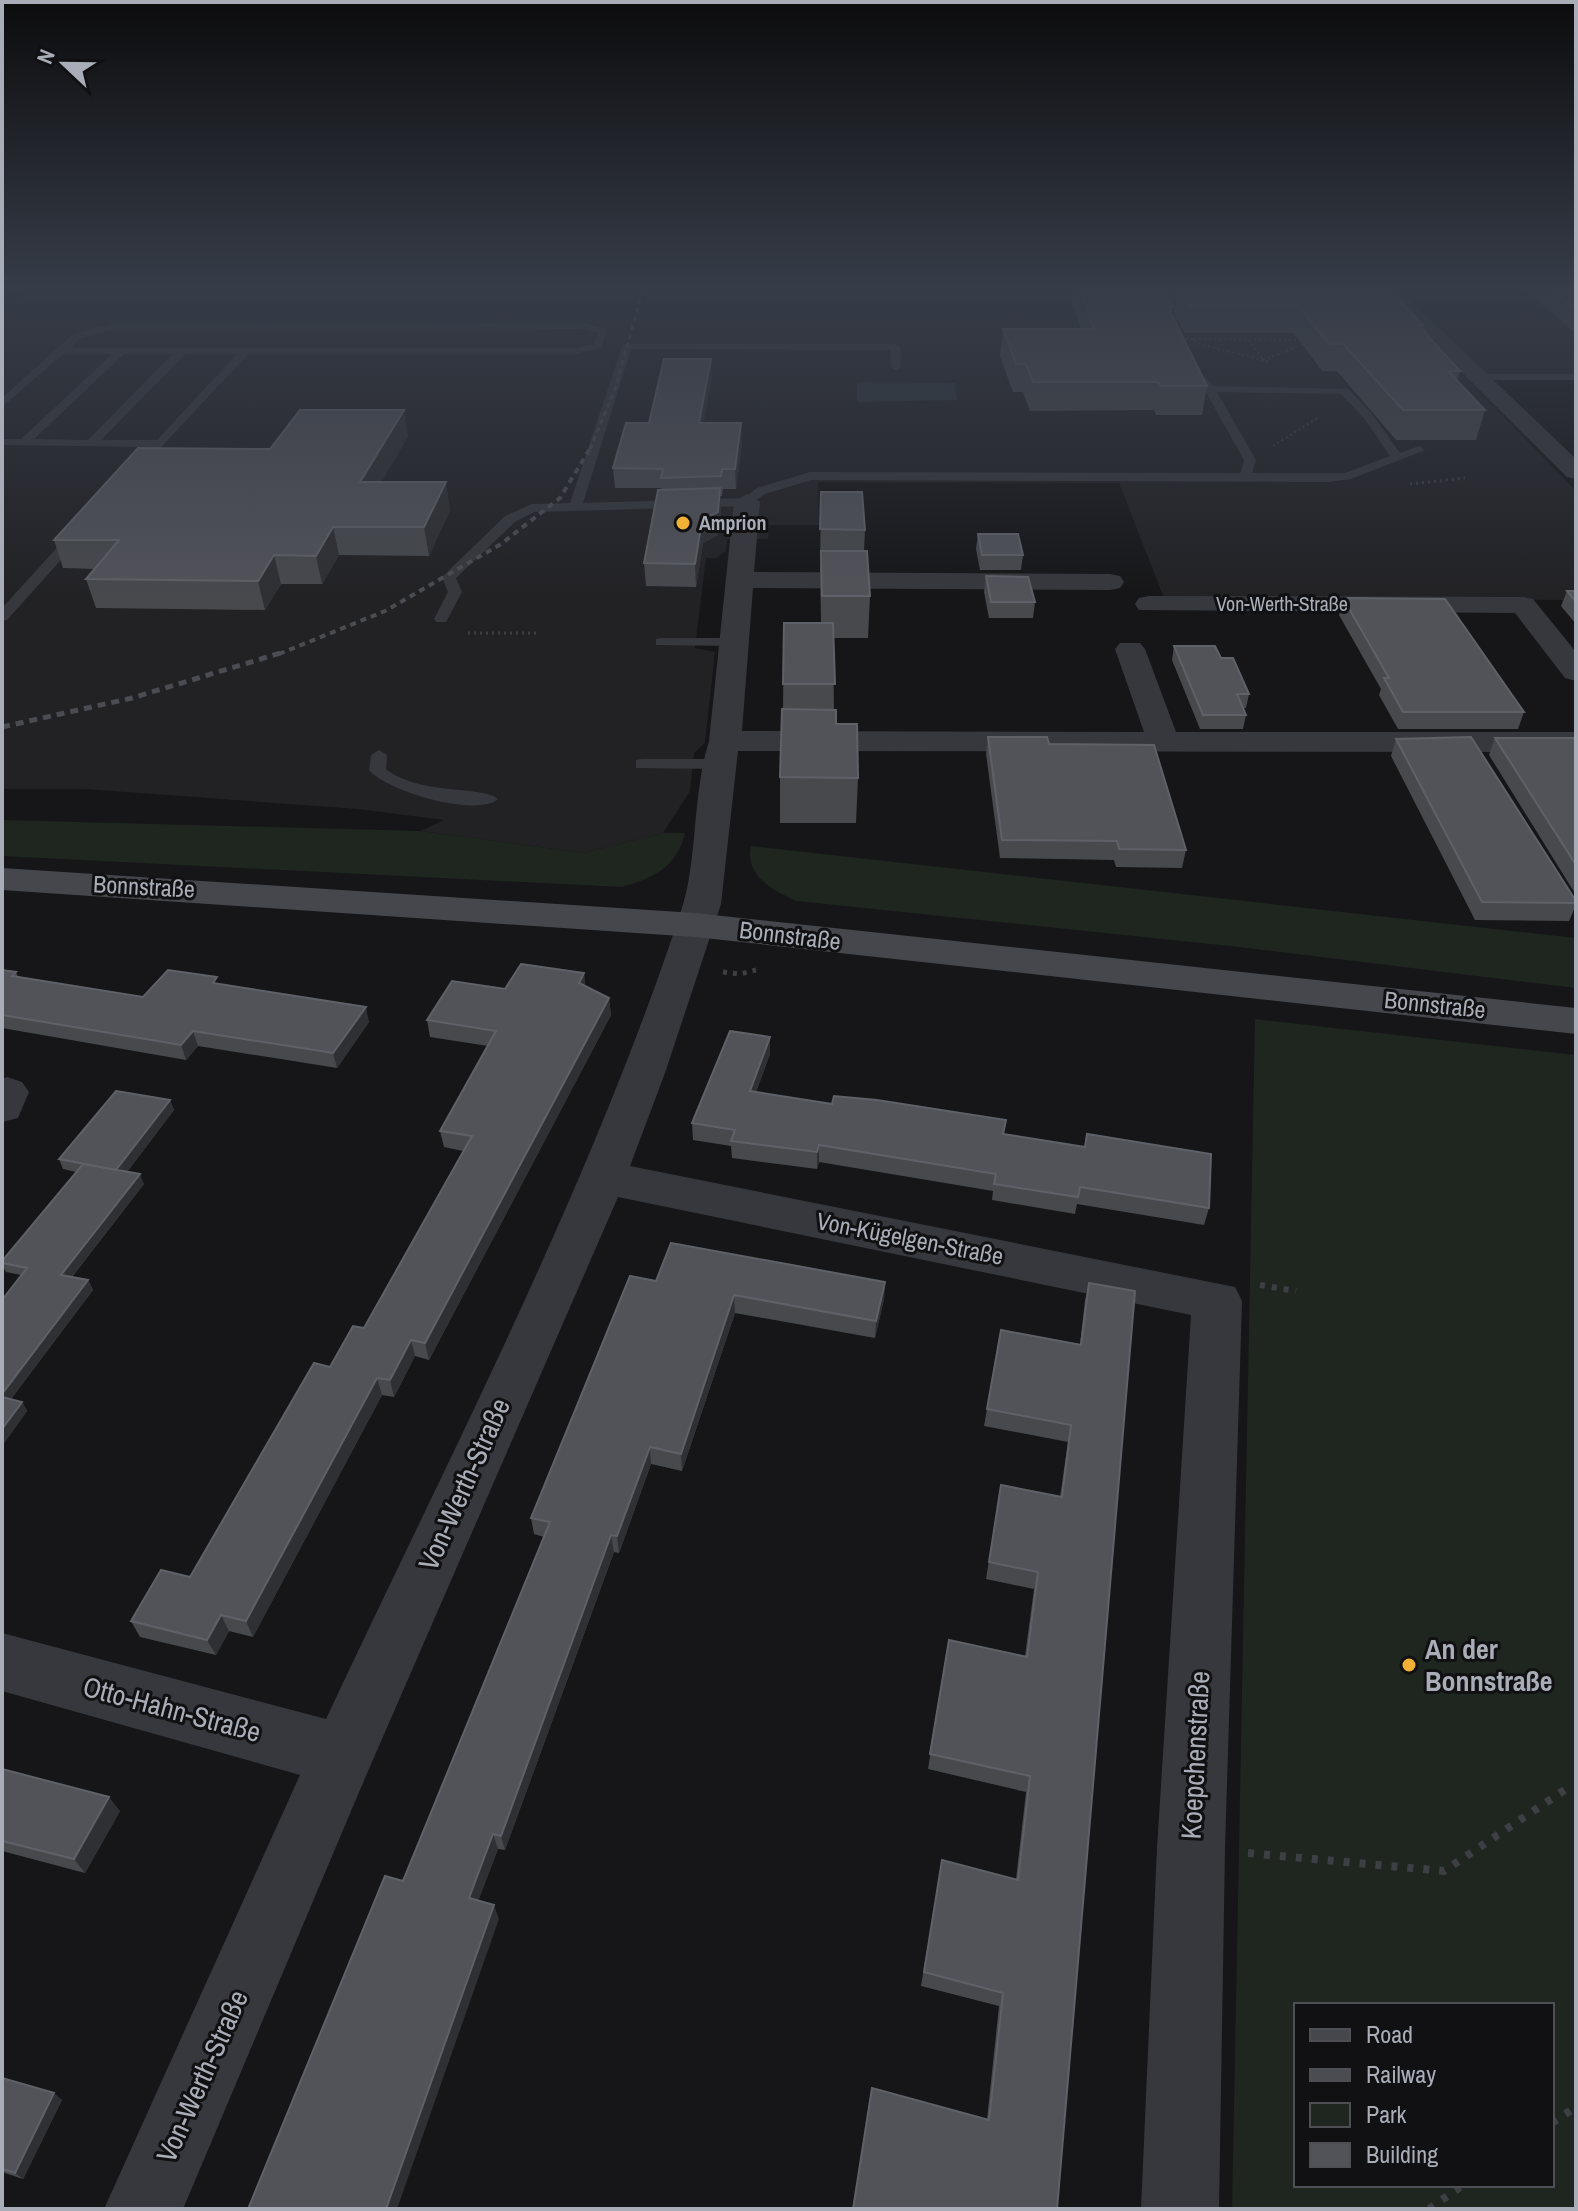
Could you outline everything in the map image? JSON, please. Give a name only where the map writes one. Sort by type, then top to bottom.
[{"type":"main road","name":"Bonnstraße","points":[[2,879],[695,925],[1576,1021]]},
{"type":"street","points":[[1487,390],[1576,472]]},
{"type":"street","name":"Von-Werth-Straße","points":[[143,2209],[342,1755],[603,1177],[649,1060],[695,925],[704,889],[736,642],[747,502]]},
{"type":"street","points":[[740,580],[1110,582]]},
{"type":"street","name":"Von-Werth-Straße","points":[[1149,604],[1523,605],[1576,672]]},
{"type":"street","points":[[1130,649],[1163,740]]},
{"type":"street","points":[[722,753],[1163,740],[1473,748],[1576,742]]},
{"type":"street","name":"Von-Kügelgen-Straße","points":[[603,1177],[1217,1301]]},
{"type":"street","name":"Koepchenstraße","points":[[1180,2209],[1191,1848],[1217,1301]]},
{"type":"street","name":"Otto-Hahn-Straße","points":[[2,1662],[342,1755]]},
{"type":"lane","points":[[2,404],[17,390]]},
{"type":"lane","points":[[24,442],[79,390]]},
{"type":"lane","points":[[91,443],[143,390]]},
{"type":"lane","points":[[128,478],[209,390]]},
{"type":"lane","points":[[576,505],[613,390]]},
{"type":"lane","points":[[1211,390],[1246,454],[1249,468],[1245,475]]},
{"type":"lane","points":[[1339,390],[1349,394],[1368,416],[1397,458]]},
{"type":"lane","points":[[2,442],[160,444]]},
{"type":"lane","points":[[441,619],[455,592],[449,577],[510,519],[532,508],[747,502],[769,487],[810,476],[1245,475],[1328,478],[1347,476],[1419,450]]},
{"type":"lane","points":[[2,617],[86,525]]},
{"type":"lane","points":[[661,642],[736,642]]},
{"type":"lane","points":[[642,764],[722,753]]},
{"type":"lane","points":[[379,755],[377,770],[387,780],[451,797],[489,799]]},
{"type":"path","points":[[1246,454],[1262,453],[1325,414],[1368,416]]},
{"type":"path","points":[[484,633],[536,633]]},
{"type":"path","points":[[1191,1848],[1444,1871],[1572,1785]]},
{"type":"path","points":[[1554,2122],[1576,2107]]},
{"type":"path","points":[[1429,2209],[1460,2187]]},
{"type":"shaded area","points":[[2,390],[1478,390],[1576,491],[1576,600],[1164,598],[1119,483],[818,482],[819,522],[826,525],[769,525],[768,539],[727,539],[726,551],[716,558],[706,558],[695,648],[715,652],[705,743],[694,753],[690,791],[663,833],[583,853],[421,831],[444,820],[358,809],[85,789],[2,789]]},
{"type":"shaded area","points":[[857,390],[956,390],[957,400],[857,402]]},
{"type":"green space","points":[[2,820],[421,831],[583,853],[663,833],[685,833],[670,863],[644,880],[622,887],[2,856]]},
{"type":"green space","points":[[751,846],[1576,938],[1576,988],[1230,946],[797,901],[779,893],[756,874],[750,856]]},
{"type":"green space","name":"An der Bonnstraße","points":[[1255,1019],[1576,1055],[1576,2209],[1232,2209]]},
{"type":"building","points":[[657,390],[705,390],[699,423],[741,423],[735,469],[722,469],[721,476],[661,478],[663,469],[613,468],[626,423],[649,423]]},
{"type":"building","points":[[1385,390],[1466,390],[1485,410],[1403,410]]},
{"type":"building","points":[[300,410],[404,410],[360,482],[446,482],[424,527],[333,527],[316,556],[274,555],[258,581],[86,579],[119,540],[54,540],[138,448],[270,449]]},
{"type":"building","points":[[720,488],[718,512],[702,520],[695,564],[644,563],[658,490]]},
{"type":"building","points":[[821,492],[862,492],[865,530],[820,529]]},
{"type":"building","points":[[978,534],[1018,534],[1023,555],[982,555]]},
{"type":"building","points":[[821,551],[867,551],[870,596],[822,596]]},
{"type":"building","points":[[986,576],[1028,577],[1035,602],[991,602]]},
{"type":"building","points":[[1567,591],[1576,591],[1576,602]]},
{"type":"building","points":[[1343,598],[1445,599],[1524,712],[1403,712],[1384,678],[1389,678]]},
{"type":"building","points":[[784,623],[833,623],[835,684],[783,684]]},
{"type":"building","points":[[1174,646],[1215,646],[1221,658],[1233,658],[1249,694],[1237,694],[1246,715],[1203,715]]},
{"type":"building","points":[[782,709],[836,710],[836,724],[857,724],[858,778],[780,777]]},
{"type":"building","points":[[988,737],[1047,737],[1049,744],[1154,745],[1186,850],[1119,849],[1117,841],[1002,840]]},
{"type":"building","points":[[1471,737],[1576,903],[1482,902],[1396,739]]},
{"type":"building","points":[[1495,738],[1576,740],[1576,865]]},
{"type":"building","points":[[521,964],[584,973],[579,983],[609,998],[425,1343],[411,1340],[390,1380],[377,1378],[246,1621],[221,1615],[207,1640],[131,1621],[161,1570],[190,1577],[314,1363],[330,1367],[353,1326],[364,1328],[472,1136],[440,1131],[496,1031],[427,1020],[452,981],[505,989]]},
{"type":"building","points":[[2,970],[16,972],[12,976],[143,997],[168,970],[217,977],[213,983],[366,1007],[333,1053],[193,1031],[181,1045],[2,1015]]},
{"type":"building","points":[[730,1031],[770,1037],[750,1091],[832,1104],[834,1096],[877,1100],[1006,1120],[1003,1134],[1085,1147],[1087,1134],[1211,1154],[1209,1208],[1080,1187],[1078,1197],[994,1184],[996,1174],[819,1145],[817,1152],[731,1141],[735,1130],[692,1123]]},
{"type":"building","points":[[116,1091],[170,1100],[116,1170],[59,1159]]},
{"type":"building","points":[[83,1164],[140,1174],[61,1275],[88,1280],[2,1394],[2,1300],[27,1268],[2,1261]]},
{"type":"building","points":[[671,1243],[885,1282],[876,1321],[734,1295],[681,1454],[650,1447],[617,1536],[611,1535],[501,1836],[493,1834],[469,1898],[494,1905],[386,2209],[248,2209],[385,1876],[403,1881],[550,1522],[531,1518],[630,1276],[656,1281]]},
{"type":"building","points":[[1089,1283],[1135,1291],[1057,2209],[853,2209],[872,2088],[989,2120],[1003,1993],[924,1972],[942,1860],[1018,1880],[1030,1776],[930,1754],[949,1640],[1027,1657],[1038,1572],[989,1562],[1001,1485],[1062,1497],[1071,1425],[987,1409],[1001,1330],[1081,1345]]},
{"type":"building","points":[[2,1397],[22,1402],[2,1429]]},
{"type":"building","points":[[2,1769],[109,1797],[74,1859],[2,1841]]},
{"type":"building","points":[[2,2078],[54,2093],[15,2173],[2,2169]]},
{"type":"railway","points":[[590,448],[615,390]]},
{"type":"railway","points":[[284,652],[385,611],[501,544],[560,498],[590,448]]},
{"type":"railway","points":[[2,727],[132,698],[284,652]]},
{"type":"railway","points":[[279,654],[284,652]]},
{"type":"place","name":"Amprion","points":[[683,523]]},
{"type":"place","name":"An der Bonnstraße","points":[[1409,1665]]}]
